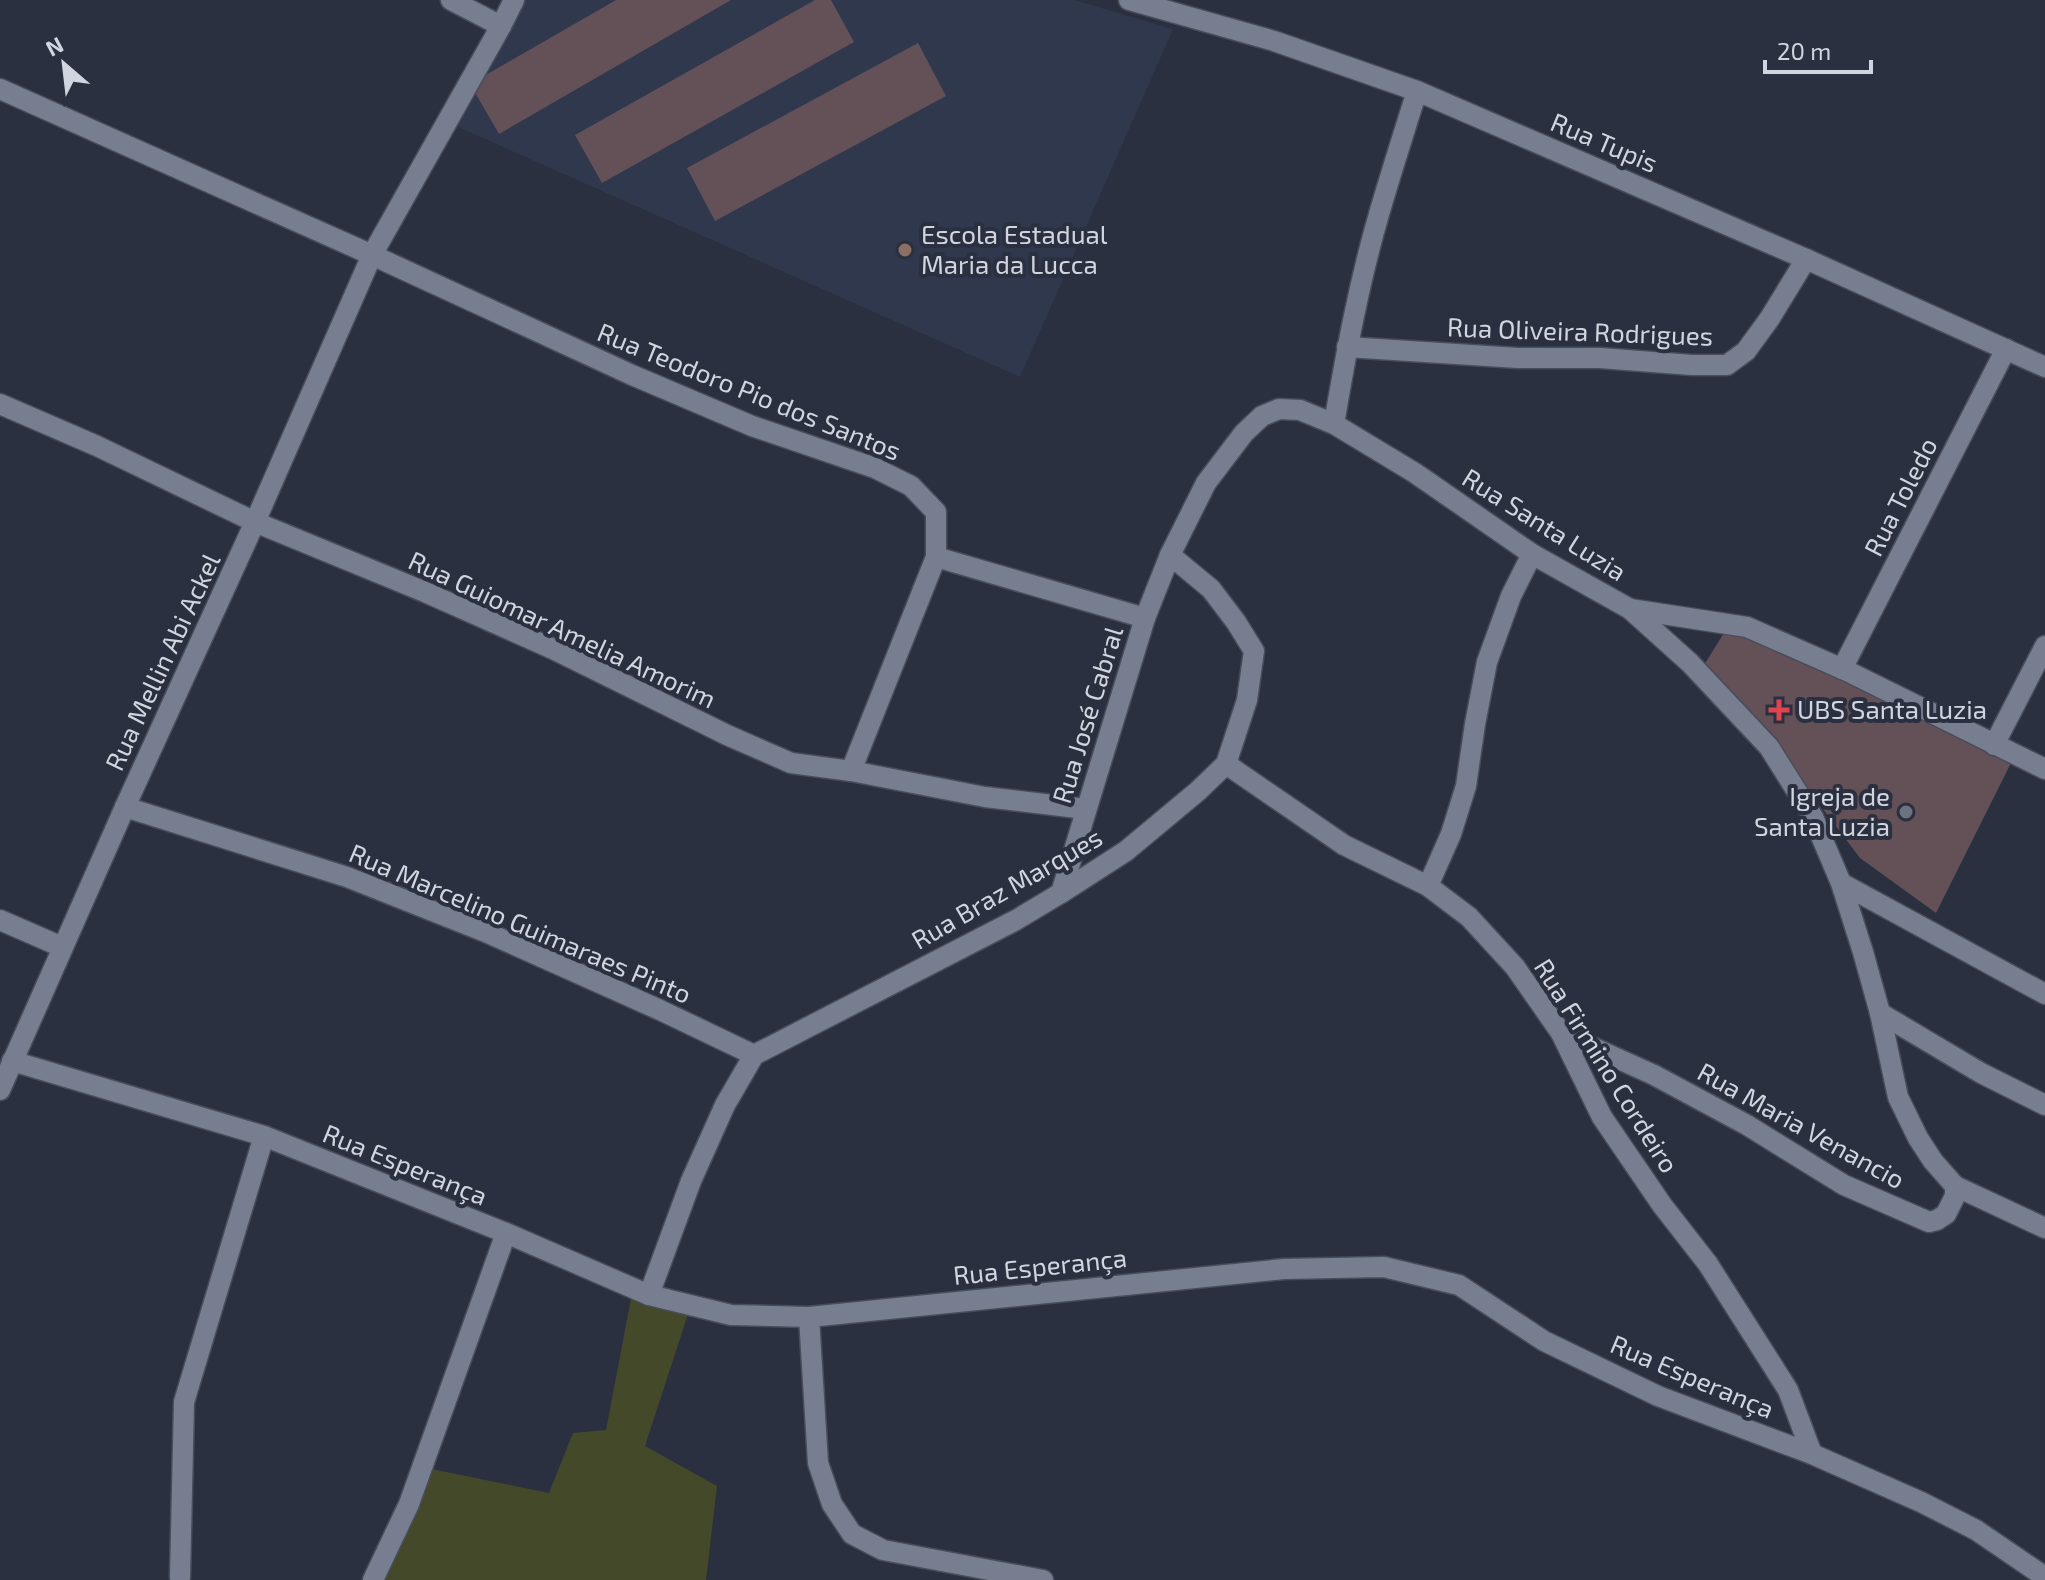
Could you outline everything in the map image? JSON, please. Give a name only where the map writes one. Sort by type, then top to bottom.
[{"type":"street","points":[[451,0],[501,26]]},
{"type":"street","name":"Rua Mellin Abi Ackel","points":[[0,1090],[372,255],[514,0]]},
{"type":"street","name":"Rua Tupis","points":[[1129,0],[1274,41],[1417,91],[1806,259],[2045,367]]},
{"type":"street","name":"Rua Teodoro Pio dos Santos","points":[[0,89],[632,375],[752,426],[875,468],[911,486],[936,512],[936,557],[851,771]]},
{"type":"street","points":[[1334,424],[1347,347],[1378,216],[1417,91]]},
{"type":"street","name":"Rua Oliveira Rodrigues","points":[[1347,347],[1518,358],[1600,358],[1727,365],[1746,351],[1806,259]]},
{"type":"street","name":"Rua Toledo","points":[[1842,669],[2006,349]]},
{"type":"street","name":"Rua Guiomar Amelia Amorim","points":[[0,404],[97,446],[255,522],[539,643],[791,763],[851,771],[985,797],[1086,809]]},
{"type":"street","name":"Rua Santa Luzia","points":[[1170,555],[1206,483],[1244,433],[1262,416],[1279,409],[1300,410],[1334,424],[1415,473],[1532,554],[1630,609],[1747,627],[1842,669],[2045,769]]},
{"type":"street","points":[[1428,886],[1451,834],[1466,786],[1487,662],[1511,596],[1532,554]]},
{"type":"street","name":"Rua José Cabral","points":[[1061,893],[1145,618],[1170,555]]},
{"type":"street","name":"Rua Braz Marques","points":[[754,1055],[1016,920],[1061,893],[1126,851],[1226,764],[1247,700],[1254,651],[1211,589],[1170,555]]},
{"type":"street","points":[[936,557],[1145,618]]},
{"type":"street","name":"Rua Maria Venancio","points":[[1561,1033],[1654,1075],[1747,1125],[1844,1185],[1929,1222],[1946,1214],[1955,1196],[1955,1186],[1918,1138],[1898,1097],[1880,1013],[1841,883],[1813,817],[1769,747],[1690,663],[1630,609]]},
{"type":"street","points":[[1994,745],[2045,646]]},
{"type":"street","name":"Rua Firmino Cordeiro","points":[[1226,764],[1344,845],[1428,886],[1469,917],[1506,957],[1561,1033],[1602,1117],[1662,1205],[1708,1264],[1788,1390],[1812,1454]]},
{"type":"street","name":"Rua Marcelino Guimaraes Pinto","points":[[125,807],[347,877],[488,933],[754,1055]]},
{"type":"street","points":[[1841,883],[2045,994]]},
{"type":"street","points":[[0,920],[62,947]]},
{"type":"street","points":[[1880,1013],[1981,1073],[2045,1105]]},
{"type":"street","points":[[649,1295],[691,1181],[725,1105],[754,1055]]},
{"type":"street","name":"Rua Esperança","points":[[12,1061],[264,1136],[506,1233],[649,1295],[731,1315],[809,1317],[1284,1269],[1384,1267],[1459,1285],[1544,1341],[1658,1396],[1812,1454],[1921,1502],[1976,1530],[2043,1579]]},
{"type":"street","points":[[180,1577],[184,1402],[264,1136]]},
{"type":"street","points":[[1955,1186],[2045,1228]]},
{"type":"street","points":[[373,1580],[409,1504],[506,1233]]},
{"type":"street","points":[[809,1317],[818,1463],[832,1504],[852,1534],[883,1550],[1043,1580]]},
{"type":"shaded area","name":"Escola Estadual Maria da Lucca","points":[[514,0],[1074,0],[1173,29],[1020,377],[447,122]]},
{"type":"green space","points":[[633,1288],[691,1305],[645,1446],[717,1486],[706,1580],[373,1580],[422,1467],[549,1493],[573,1433],[606,1430]]},
{"type":"building","points":[[616,0],[731,0],[499,134],[470,84]]},
{"type":"building","points":[[815,0],[831,0],[854,42],[602,183],[575,135]]},
{"type":"building","points":[[918,43],[946,96],[715,221],[687,168]]},
{"type":"building","name":"Igreja de Santa Luzia","points":[[1729,625],[2015,755],[1936,913],[1860,858],[1791,767],[1699,673]]},
{"type":"place","name":"Escola Estadual Maria da Lucca","points":[[905,250]]},
{"type":"place","name":"UBS Santa Luzia","points":[[1779,710]]},
{"type":"place","name":"Igreja de Santa Luzia","points":[[1906,812]]}]
